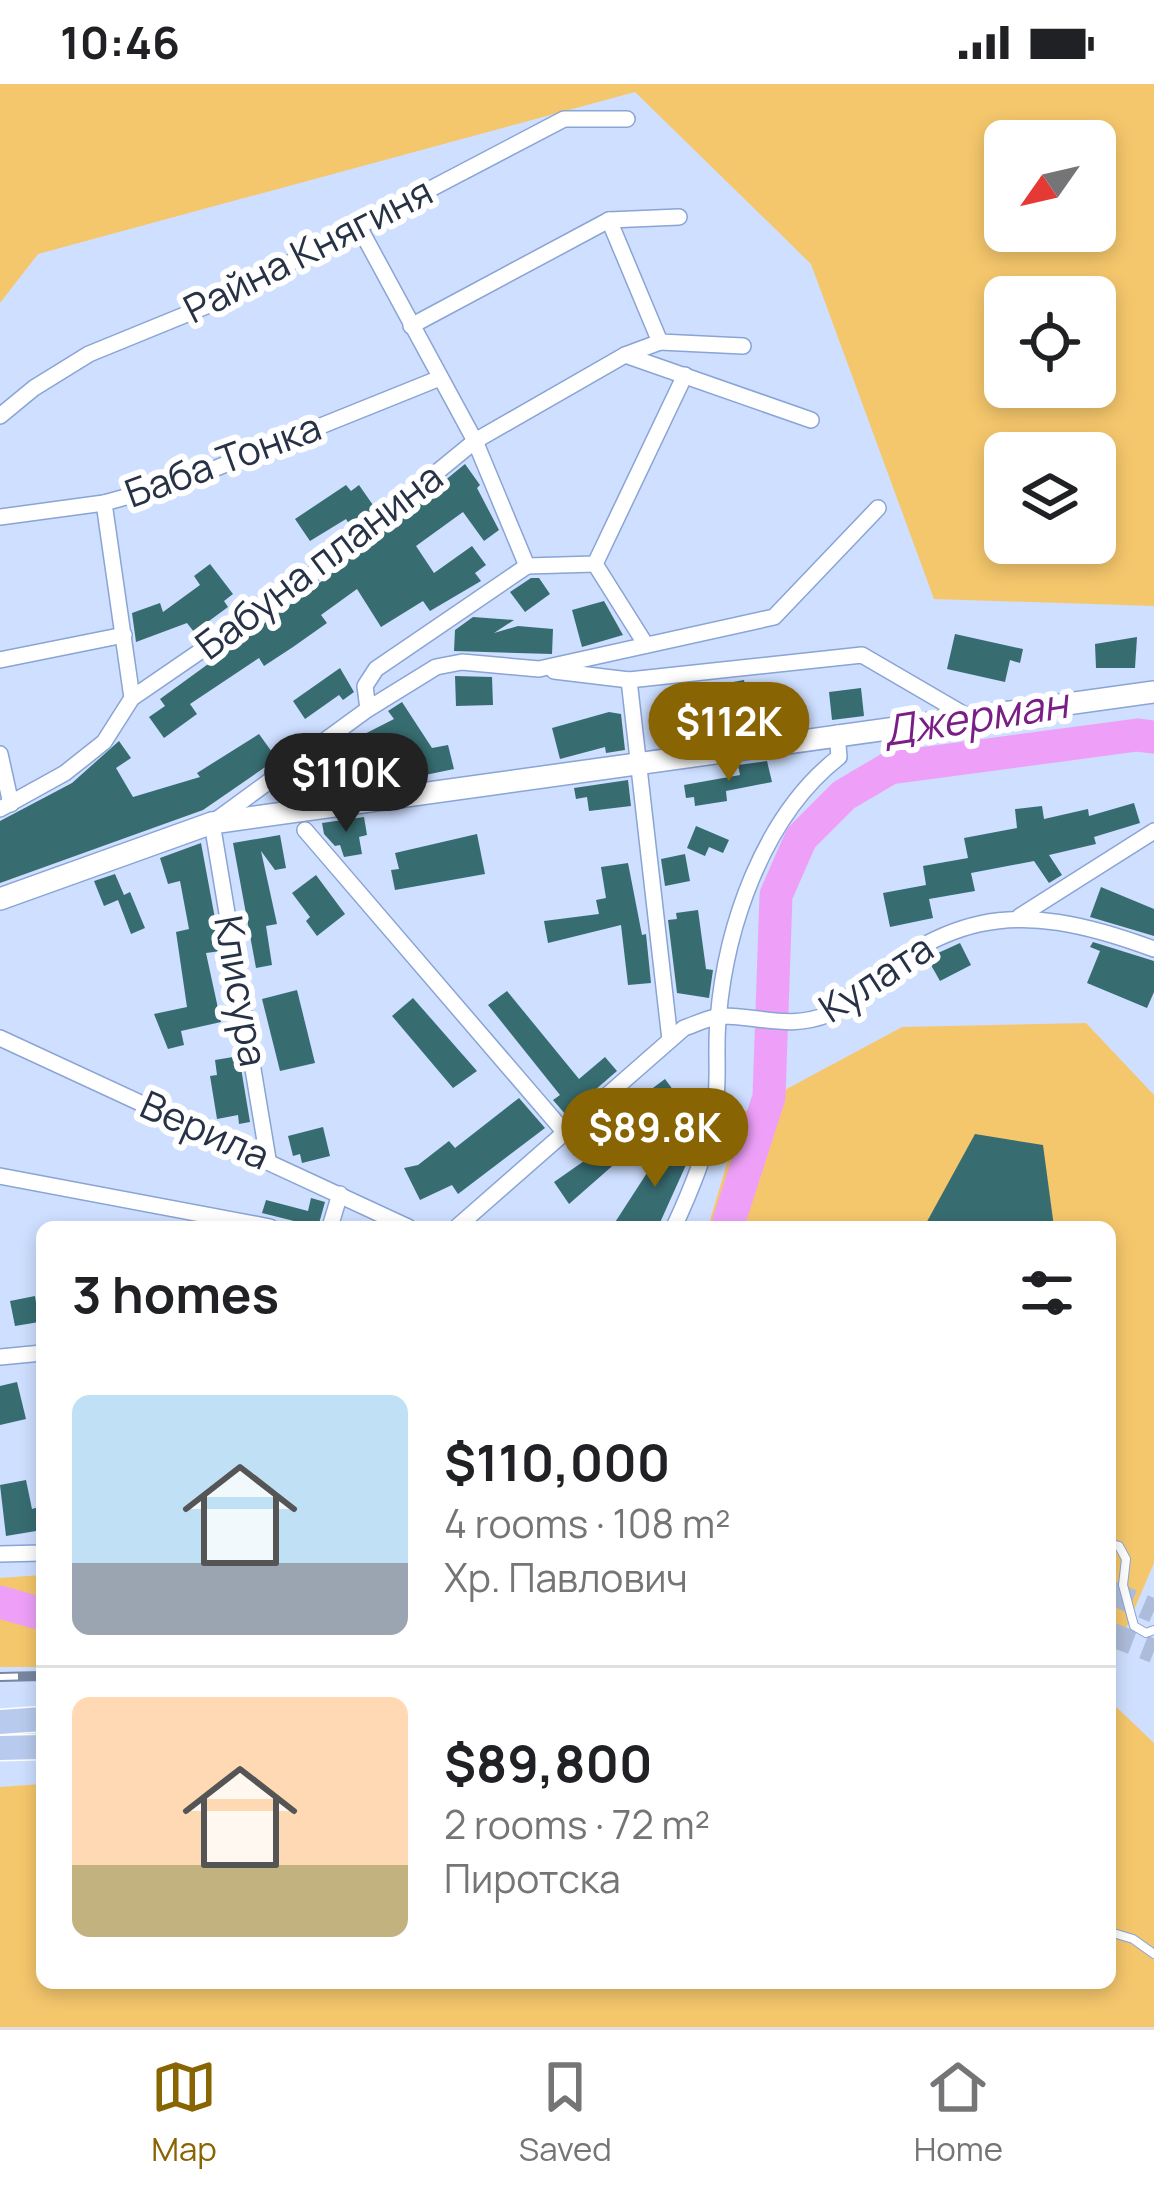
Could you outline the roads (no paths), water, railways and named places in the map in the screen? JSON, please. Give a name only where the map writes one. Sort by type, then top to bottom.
[{"type":"main road","points":[[0,1722],[36,1719]]},
{"type":"main road","points":[[0,1748],[36,1747]]},
{"type":"street","name":"Райна Княгиня","points":[[0,416],[89,354],[209,305],[564,119],[627,119]]},
{"type":"street","points":[[411,326],[608,220],[679,217]]},
{"type":"street","points":[[608,220],[660,342],[743,346]]},
{"type":"street","points":[[358,225],[475,441],[527,566]]},
{"type":"street","name":"Бабуна планина","points":[[6,806],[65,773],[104,742],[132,698],[310,576],[475,441],[626,355],[660,342]]},
{"type":"street","points":[[626,355],[811,420]]},
{"type":"street","points":[[595,564],[685,375]]},
{"type":"street","name":"Баба Тонка","points":[[0,517],[104,503],[184,481],[440,378]]},
{"type":"street","points":[[104,503],[132,698]]},
{"type":"street","points":[[538,669],[774,617],[878,508]]},
{"type":"street","points":[[368,709],[365,686],[376,669],[527,566],[595,564]]},
{"type":"street","points":[[595,564],[646,645]]},
{"type":"street","points":[[0,660],[124,635]]},
{"type":"street","points":[[212,823],[368,709],[436,668],[462,662],[628,680],[862,655],[964,715]]},
{"type":"street","points":[[628,680],[670,1040]]},
{"type":"street","points":[[0,899],[212,823],[1153,690]]},
{"type":"street","points":[[677,1221],[700,1172],[715,1108],[718,1016],[755,871],[773,832],[839,757],[837,733]]},
{"type":"street","points":[[0,754],[6,806]]},
{"type":"street","name":"Клисура","points":[[212,823],[268,1159]]},
{"type":"street","points":[[305,830],[567,1135]]},
{"type":"street","points":[[1020,916],[1154,831]]},
{"type":"street","name":"Кулата","points":[[718,1016],[790,1024],[829,1014],[932,938],[969,924],[1020,916],[1073,924],[1154,949]]},
{"type":"street","points":[[464,1221],[684,1028],[718,1016]]},
{"type":"street","name":"Верила","points":[[0,1038],[396,1221]]},
{"type":"street","points":[[0,1176],[238,1221]]},
{"type":"street","points":[[332,1221],[340,1194]]},
{"type":"street","points":[[0,1357],[36,1354]]},
{"type":"street","points":[[0,1554],[36,1553]]},
{"type":"lane","points":[[1116,1545],[1126,1559],[1123,1585],[1134,1626],[1146,1633],[1154,1630]]},
{"type":"lane","points":[[1116,1934],[1154,1954]]},
{"type":"waterway","name":"Джерман","points":[[729,1221],[769,1097],[776,895],[801,838],[844,795],[890,768],[1137,735],[1154,737]]},
{"type":"waterway","name":"Джерман","points":[[0,1602],[36,1612]]},
{"type":"tunnel","points":[[1116,1595],[1154,1611]]},
{"type":"tunnel","points":[[1116,1636],[1154,1651]]},
{"type":"railway","points":[[0,1677],[36,1676]]}]
